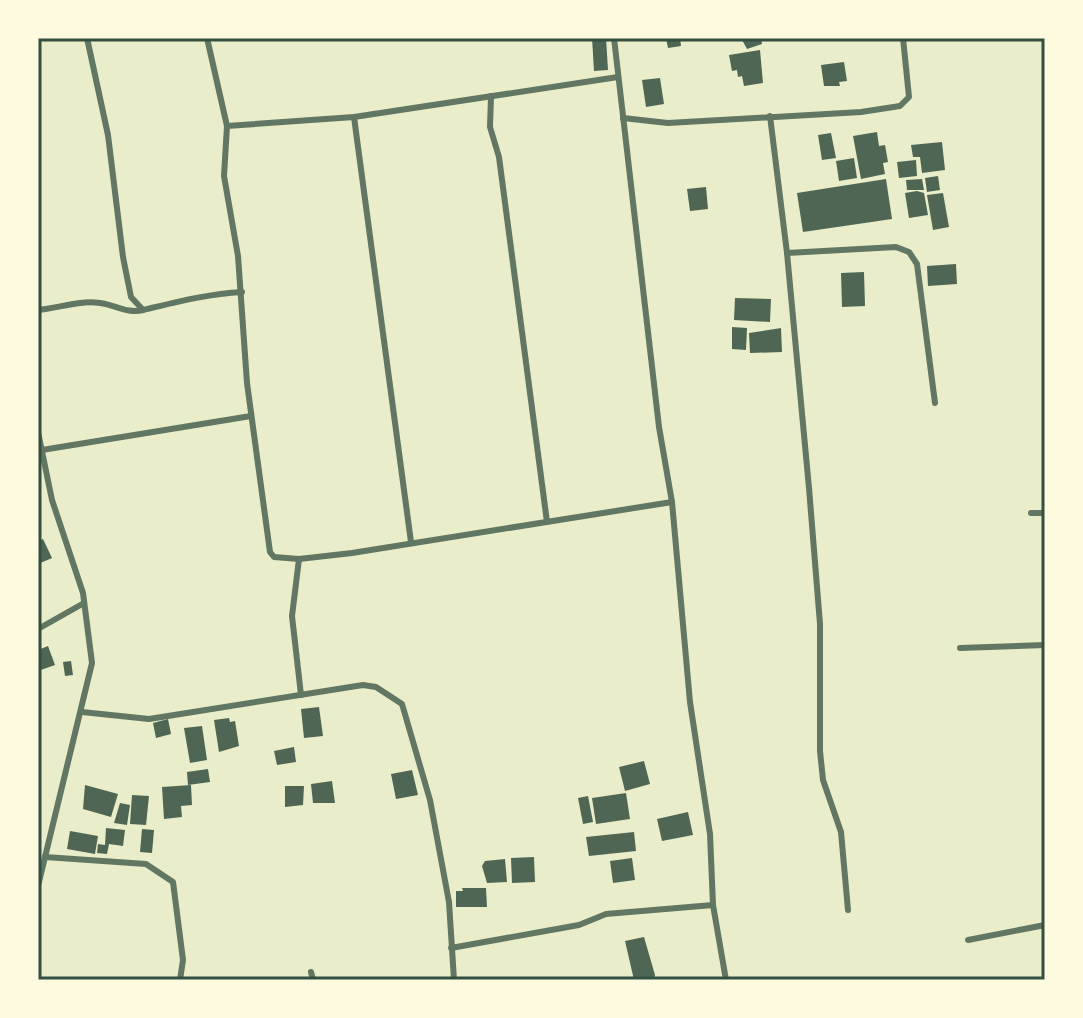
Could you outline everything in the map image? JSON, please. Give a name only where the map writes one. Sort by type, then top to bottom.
[{"type":"street","points":[[87,38],[108,135],[131,297],[143,310]]},
{"type":"street","points":[[207,38],[227,126],[224,176],[242,292],[251,416],[270,552],[274,557],[299,559],[672,502]]},
{"type":"street","points":[[614,38],[659,427],[672,502],[690,702],[710,834],[713,905],[726,980]]},
{"type":"street","points":[[623,118],[668,123],[861,112],[905,103],[909,97],[903,38]]},
{"type":"street","points":[[227,126],[354,117],[618,77]]},
{"type":"street","points":[[491,96],[490,127],[499,157],[547,522]]},
{"type":"street","points":[[770,116],[787,253],[820,624],[820,751],[823,780],[841,832],[848,910]]},
{"type":"street","points":[[354,117],[411,542]]},
{"type":"street","points":[[787,253],[896,247],[909,252],[917,264],[935,403]]},
{"type":"street","points":[[38,310],[91,303],[124,311],[143,310],[214,292],[242,292]]},
{"type":"street","points":[[42,450],[251,416]]},
{"type":"street","points":[[38,432],[52,500],[84,603],[92,663],[38,886]]},
{"type":"street","points":[[1031,513],[1045,513]]},
{"type":"street","points":[[299,559],[292,616],[301,695]]},
{"type":"street","points":[[38,629],[84,603]]},
{"type":"street","points":[[960,648],[1045,645]]},
{"type":"street","points":[[82,712],[149,719],[363,685],[376,687],[402,704],[430,800],[449,902],[454,980]]},
{"type":"street","points":[[45,857],[146,864],[173,882],[183,960],[180,980]]},
{"type":"street","points":[[451,948],[579,925],[606,914],[713,905]]},
{"type":"street","points":[[968,940],[1045,925]]},
{"type":"street","points":[[311,972],[313,980]]},
{"type":"building","points":[[592,38],[606,38],[608,70],[594,71]]},
{"type":"building","points":[[666,38],[680,38],[681,46],[668,48]]},
{"type":"building","points":[[741,38],[761,38],[762,44],[747,49]]},
{"type":"building","points":[[760,50],[763,83],[744,86],[742,76],[738,77],[737,70],[732,71],[729,55]]},
{"type":"building","points":[[844,62],[847,81],[839,82],[840,86],[824,86],[821,65]]},
{"type":"building","points":[[660,78],[664,104],[646,107],[642,80]]},
{"type":"building","points":[[877,132],[879,146],[885,145],[888,162],[883,163],[885,174],[861,179],[853,136]]},
{"type":"building","points":[[831,133],[836,158],[822,160],[818,135]]},
{"type":"building","points":[[942,142],[945,170],[922,173],[920,157],[913,157],[911,145]]},
{"type":"building","points":[[854,158],[857,178],[839,181],[836,161]]},
{"type":"building","points":[[916,160],[917,176],[899,178],[897,162]]},
{"type":"building","points":[[938,176],[940,190],[927,192],[925,178]]},
{"type":"building","points":[[886,179],[892,219],[803,232],[797,193]]},
{"type":"building","points":[[922,179],[924,190],[907,190],[906,180]]},
{"type":"building","points":[[706,187],[708,209],[690,211],[687,189]]},
{"type":"building","points":[[905,193],[924,193],[928,215],[909,218]]},
{"type":"building","points":[[943,193],[949,227],[933,230],[927,195]]},
{"type":"building","points":[[956,264],[957,284],[928,286],[927,266]]},
{"type":"building","points":[[864,272],[865,306],[842,307],[841,273]]},
{"type":"building","points":[[735,298],[771,299],[770,322],[734,320]]},
{"type":"building","points":[[732,327],[747,328],[746,350],[732,349]]},
{"type":"building","points":[[781,328],[782,352],[750,353],[749,333]]},
{"type":"building","points":[[43,539],[52,558],[38,564],[38,541]]},
{"type":"building","points":[[48,646],[55,665],[38,671],[38,650]]},
{"type":"building","points":[[71,661],[73,675],[65,676],[63,662]]},
{"type":"building","points":[[319,707],[323,736],[304,738],[301,709]]},
{"type":"building","points":[[229,718],[230,722],[235,721],[239,746],[219,752],[214,720]]},
{"type":"building","points":[[168,719],[171,734],[156,738],[153,723]]},
{"type":"building","points":[[202,726],[207,760],[190,763],[184,728]]},
{"type":"building","points":[[294,747],[296,762],[277,765],[274,751]]},
{"type":"building","points":[[644,761],[650,784],[625,791],[619,767]]},
{"type":"building","points":[[208,769],[210,782],[188,785],[187,772]]},
{"type":"building","points":[[412,770],[418,795],[396,799],[391,774]]},
{"type":"building","points":[[332,781],[335,803],[313,803],[311,784]]},
{"type":"building","points":[[85,785],[118,794],[111,817],[83,809]]},
{"type":"building","points":[[191,785],[192,805],[181,806],[182,817],[164,819],[162,787]]},
{"type":"building","points":[[285,786],[304,786],[303,805],[285,807]]},
{"type":"building","points":[[626,793],[630,819],[596,824],[592,798]]},
{"type":"building","points":[[132,795],[149,796],[146,825],[130,824]]},
{"type":"building","points":[[588,796],[593,822],[583,824],[578,798]]},
{"type":"building","points":[[120,803],[130,805],[127,825],[114,823]]},
{"type":"building","points":[[688,812],[693,835],[662,841],[657,819]]},
{"type":"building","points":[[106,828],[125,830],[123,846],[109,844],[107,854],[97,853],[98,844],[105,845]]},
{"type":"building","points":[[142,829],[154,830],[152,853],[140,852]]},
{"type":"building","points":[[70,831],[98,836],[95,854],[67,849]]},
{"type":"building","points":[[634,832],[636,851],[589,856],[586,837]]},
{"type":"building","points":[[534,857],[535,882],[512,883],[511,858]]},
{"type":"building","points":[[632,858],[635,880],[613,883],[610,861]]},
{"type":"building","points":[[505,859],[507,882],[487,883],[482,866],[485,861]]},
{"type":"building","points":[[462,888],[486,888],[487,907],[456,907],[456,891],[463,891]]},
{"type":"building","points":[[644,937],[654,980],[634,980],[625,941]]}]
